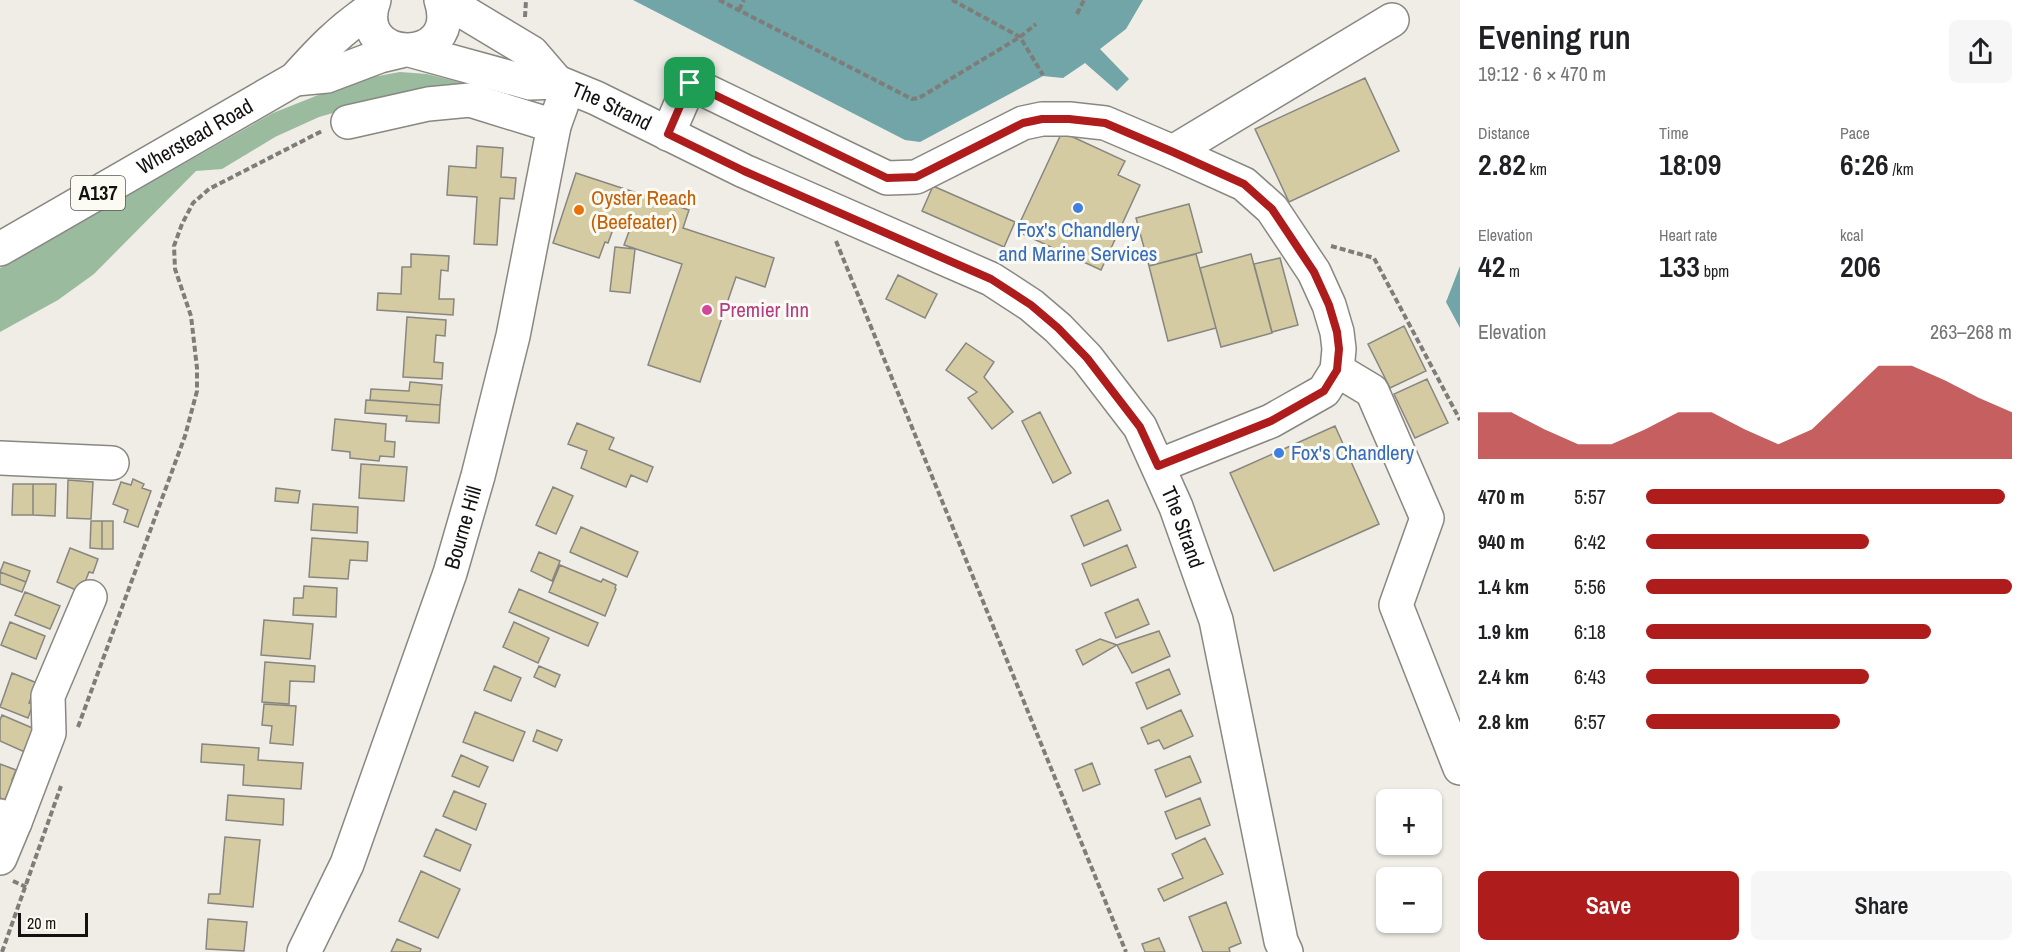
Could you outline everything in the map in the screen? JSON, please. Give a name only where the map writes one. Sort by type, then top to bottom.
[{"type":"main road","name":"A137","points":[[296,80],[327,76],[380,56],[425,47],[435,38],[441,28],[442,0]]},
{"type":"main road","name":"The Strand","points":[[442,0],[532,53],[562,84]]},
{"type":"main road","name":"A137","points":[[373,5],[372,26],[378,37],[389,47],[407,51]]},
{"type":"main road","name":"A137","points":[[296,80],[326,45],[373,5]]},
{"type":"main road","points":[[1173,152],[1392,20]]},
{"type":"main road","name":"The Strand","points":[[407,51],[530,83],[562,84],[611,105],[744,171],[991,279],[1031,305],[1058,328],[1087,358],[1140,427],[1176,507],[1216,620],[1281,941],[1286,952]]},
{"type":"main road","name":"Wherstead Road","points":[[0,249],[296,80]]},
{"type":"main road","points":[[668,134],[690,83],[887,178],[916,177],[1023,123],[1042,119],[1069,119],[1105,123],[1244,184],[1272,209],[1314,272],[1329,305],[1337,332],[1339,349],[1337,370],[1324,391],[1271,421],[1158,466]]},
{"type":"main road","name":"Bourne Hill","points":[[304,952],[347,864],[450,573],[478,476],[513,336],[562,84]]},
{"type":"main road","points":[[348,122],[428,104],[470,100],[554,126]]},
{"type":"main road","points":[[1337,370],[1372,391],[1427,518],[1396,605],[1460,768]]},
{"type":"main road","points":[[0,458],[112,463]]},
{"type":"main road","points":[[0,858],[8,819],[40,757],[49,733],[48,696],[90,597]]},
{"type":"path","points":[[525,22],[526,0]]},
{"type":"path","points":[[719,0],[912,99],[919,98],[1020,37],[1036,24]]},
{"type":"path","points":[[739,10],[744,0]]},
{"type":"path","points":[[952,0],[1020,37],[1043,75]]},
{"type":"path","points":[[1077,14],[1084,0]]},
{"type":"path","points":[[77,729],[185,436],[197,391],[195,342],[191,316],[175,269],[174,246],[182,224],[193,202],[209,189],[330,126],[348,122]]},
{"type":"path","points":[[822,205],[1126,952]]},
{"type":"path","points":[[1290,235],[1374,258],[1460,420]]},
{"type":"path","points":[[2,952],[63,781]]},
{"type":"green space","points":[[400,72],[427,74],[491,90],[379,100],[319,117],[275,137],[222,169],[196,171],[94,274],[58,300],[0,332],[0,268],[273,113],[356,80]]},
{"type":"water","points":[[633,0],[1143,0],[1126,29],[1100,49],[1129,79],[1117,91],[1085,63],[1063,78],[1043,76],[920,142],[905,140]]},
{"type":"water","points":[[1460,266],[1460,328],[1446,302]]},
{"type":"building","points":[[1365,78],[1399,151],[1289,202],[1255,129]]},
{"type":"building","name":"Fox's Chandlery and Marine Services","points":[[1062,132],[1125,161],[1118,175],[1140,185],[1101,270],[1016,231]]},
{"type":"building","points":[[477,146],[503,148],[501,177],[516,178],[514,199],[500,198],[497,245],[474,244],[477,197],[447,195],[449,166],[476,168]]},
{"type":"building","points":[[576,173],[689,210],[683,228],[774,258],[765,287],[736,277],[700,382],[648,365],[682,264],[624,245],[631,226],[616,221],[608,243],[605,242],[599,258],[553,243]]},
{"type":"building","points":[[933,186],[1015,222],[1004,247],[922,211]]},
{"type":"building","points":[[1189,204],[1202,252],[1149,266],[1136,218]]},
{"type":"building","points":[[615,247],[635,249],[630,293],[610,291]]},
{"type":"building","points":[[411,254],[449,256],[448,271],[441,270],[439,299],[454,299],[453,315],[377,310],[378,293],[401,294],[402,267],[411,267]]},
{"type":"building","points":[[1196,254],[1216,328],[1168,341],[1149,266]]},
{"type":"building","points":[[1251,254],[1272,333],[1221,347],[1200,268]]},
{"type":"building","points":[[1280,258],[1298,325],[1272,332],[1254,264]]},
{"type":"building","points":[[898,275],[937,294],[925,318],[886,299]]},
{"type":"building","points":[[407,317],[446,320],[445,336],[436,335],[434,362],[443,363],[442,379],[403,377]]},
{"type":"building","points":[[1404,326],[1426,371],[1390,388],[1368,344]]},
{"type":"building","points":[[966,343],[994,362],[984,377],[1013,412],[992,429],[968,398],[977,392],[946,370]]},
{"type":"building","points":[[1427,379],[1448,423],[1415,438],[1394,394]]},
{"type":"building","points":[[410,382],[442,385],[440,405],[370,400],[371,389],[409,391]]},
{"type":"building","points":[[366,400],[440,405],[439,423],[406,421],[407,416],[365,413]]},
{"type":"building","points":[[1040,412],[1071,473],[1053,483],[1022,421]]},
{"type":"building","points":[[335,419],[386,424],[385,441],[395,442],[394,457],[380,456],[379,461],[350,458],[350,452],[332,450]]},
{"type":"building","points":[[577,423],[614,438],[609,449],[653,467],[647,482],[631,475],[626,487],[581,468],[587,451],[568,444]]},
{"type":"building","points":[[1335,426],[1379,524],[1274,571],[1230,473]]},
{"type":"building","points":[[361,464],[407,467],[404,501],[359,498]]},
{"type":"building","points":[[133,479],[144,484],[142,488],[151,491],[138,527],[124,522],[128,510],[113,504],[121,482],[131,485]]},
{"type":"building","points":[[68,480],[93,482],[91,519],[67,518]]},
{"type":"building","points":[[13,484],[33,484],[33,515],[12,515]]},
{"type":"building","points":[[33,484],[56,484],[55,516],[33,515]]},
{"type":"building","points":[[553,487],[573,496],[556,534],[536,525]]},
{"type":"building","points":[[276,488],[300,491],[298,503],[275,501]]},
{"type":"building","points":[[1108,500],[1121,530],[1084,546],[1071,516]]},
{"type":"building","points":[[313,504],[358,507],[357,533],[311,530]]},
{"type":"building","points":[[91,521],[102,521],[102,549],[90,548]]},
{"type":"building","points":[[102,521],[113,521],[113,549],[102,549]]},
{"type":"building","points":[[581,527],[638,552],[627,577],[570,552]]},
{"type":"building","points":[[312,538],[368,542],[367,561],[350,560],[348,579],[309,577]]},
{"type":"building","points":[[1127,545],[1136,567],[1091,586],[1082,564]]},
{"type":"building","points":[[70,548],[98,559],[93,573],[89,572],[81,592],[57,582]]},
{"type":"building","points":[[539,552],[560,561],[552,581],[531,571]]},
{"type":"building","points":[[4,562],[30,571],[26,582],[0,572]]},
{"type":"building","points":[[560,565],[601,582],[603,579],[616,585],[605,616],[549,592]]},
{"type":"building","points":[[0,572],[26,582],[22,592],[0,584]]},
{"type":"building","points":[[304,586],[337,588],[336,617],[293,615],[294,598],[303,598]]},
{"type":"building","points":[[519,589],[598,623],[588,646],[509,612]]},
{"type":"building","points":[[25,592],[60,606],[50,629],[15,615]]},
{"type":"building","points":[[1138,599],[1149,624],[1116,638],[1105,613]]},
{"type":"building","points":[[264,620],[313,624],[310,659],[261,655]]},
{"type":"building","points":[[10,622],[45,636],[36,659],[1,645]]},
{"type":"building","points":[[514,622],[549,638],[538,663],[503,647]]},
{"type":"building","points":[[1159,631],[1170,656],[1132,673],[1117,645]]},
{"type":"building","points":[[1100,639],[1117,645],[1083,665],[1076,650]]},
{"type":"building","points":[[265,662],[315,666],[314,682],[290,681],[289,704],[262,702]]},
{"type":"building","points":[[494,666],[521,678],[511,701],[484,690]]},
{"type":"building","points":[[539,666],[560,675],[555,687],[534,677]]},
{"type":"building","points":[[1169,669],[1180,694],[1147,709],[1136,683]]},
{"type":"building","points":[[12,673],[37,683],[29,703],[33,704],[28,718],[0,707]]},
{"type":"building","points":[[264,704],[296,706],[293,745],[270,743],[272,726],[262,725]]},
{"type":"building","points":[[1181,710],[1193,736],[1164,749],[1159,740],[1148,744],[1141,728]]},
{"type":"building","points":[[475,712],[525,732],[513,761],[463,742]]},
{"type":"building","points":[[2,715],[37,730],[27,753],[0,741]]},
{"type":"building","points":[[537,730],[562,740],[557,751],[533,741]]},
{"type":"building","points":[[202,744],[259,748],[258,760],[303,763],[301,789],[243,785],[244,765],[201,762]]},
{"type":"building","points":[[461,755],[488,767],[479,787],[452,776]]},
{"type":"building","points":[[1190,756],[1201,782],[1166,797],[1155,770]]},
{"type":"building","points":[[1092,763],[1100,784],[1083,791],[1075,770]]},
{"type":"building","points":[[0,764],[16,770],[12,780],[18,782],[14,793],[9,791],[5,800],[0,798]]},
{"type":"building","points":[[454,791],[486,804],[476,830],[443,816]]},
{"type":"building","points":[[228,795],[284,799],[283,825],[226,820]]},
{"type":"building","points":[[1200,798],[1210,825],[1176,839],[1165,812]]},
{"type":"building","points":[[436,829],[471,845],[460,871],[424,856]]},
{"type":"building","points":[[225,837],[260,840],[253,907],[208,903],[209,894],[220,894]]},
{"type":"building","points":[[1205,838],[1223,874],[1164,901],[1158,889],[1183,878],[1172,854]]},
{"type":"building","points":[[421,871],[460,889],[438,938],[399,921]]},
{"type":"building","points":[[1226,902],[1241,943],[1229,948],[1230,952],[1203,952],[1189,917]]},
{"type":"building","points":[[208,919],[247,922],[244,951],[206,949]]},
{"type":"building","points":[[1159,938],[1165,952],[1145,952],[1142,944]]},
{"type":"building","points":[[397,939],[421,949],[420,952],[391,952]]},
{"type":"place","name":"Fox's Chandlery and Marine Services","points":[[1078,208]]},
{"type":"place","name":"Oyster Reach (Beefeater)","points":[[579,210]]},
{"type":"place","name":"Premier Inn","points":[[707,310]]},
{"type":"place","name":"Fox's Chandlery","points":[[1279,453]]},
{"type":"route","points":[[690,83],[887,178],[916,177],[1023,123],[1042,119],[1105,123],[1173,152],[1244,184],[1272,209],[1314,272],[1329,305],[1337,332],[1339,349],[1337,370],[1324,391],[1271,421],[1158,466],[1140,427],[1087,358],[1058,328],[1031,305],[991,279],[744,171],[668,134],[690,83]]}]
